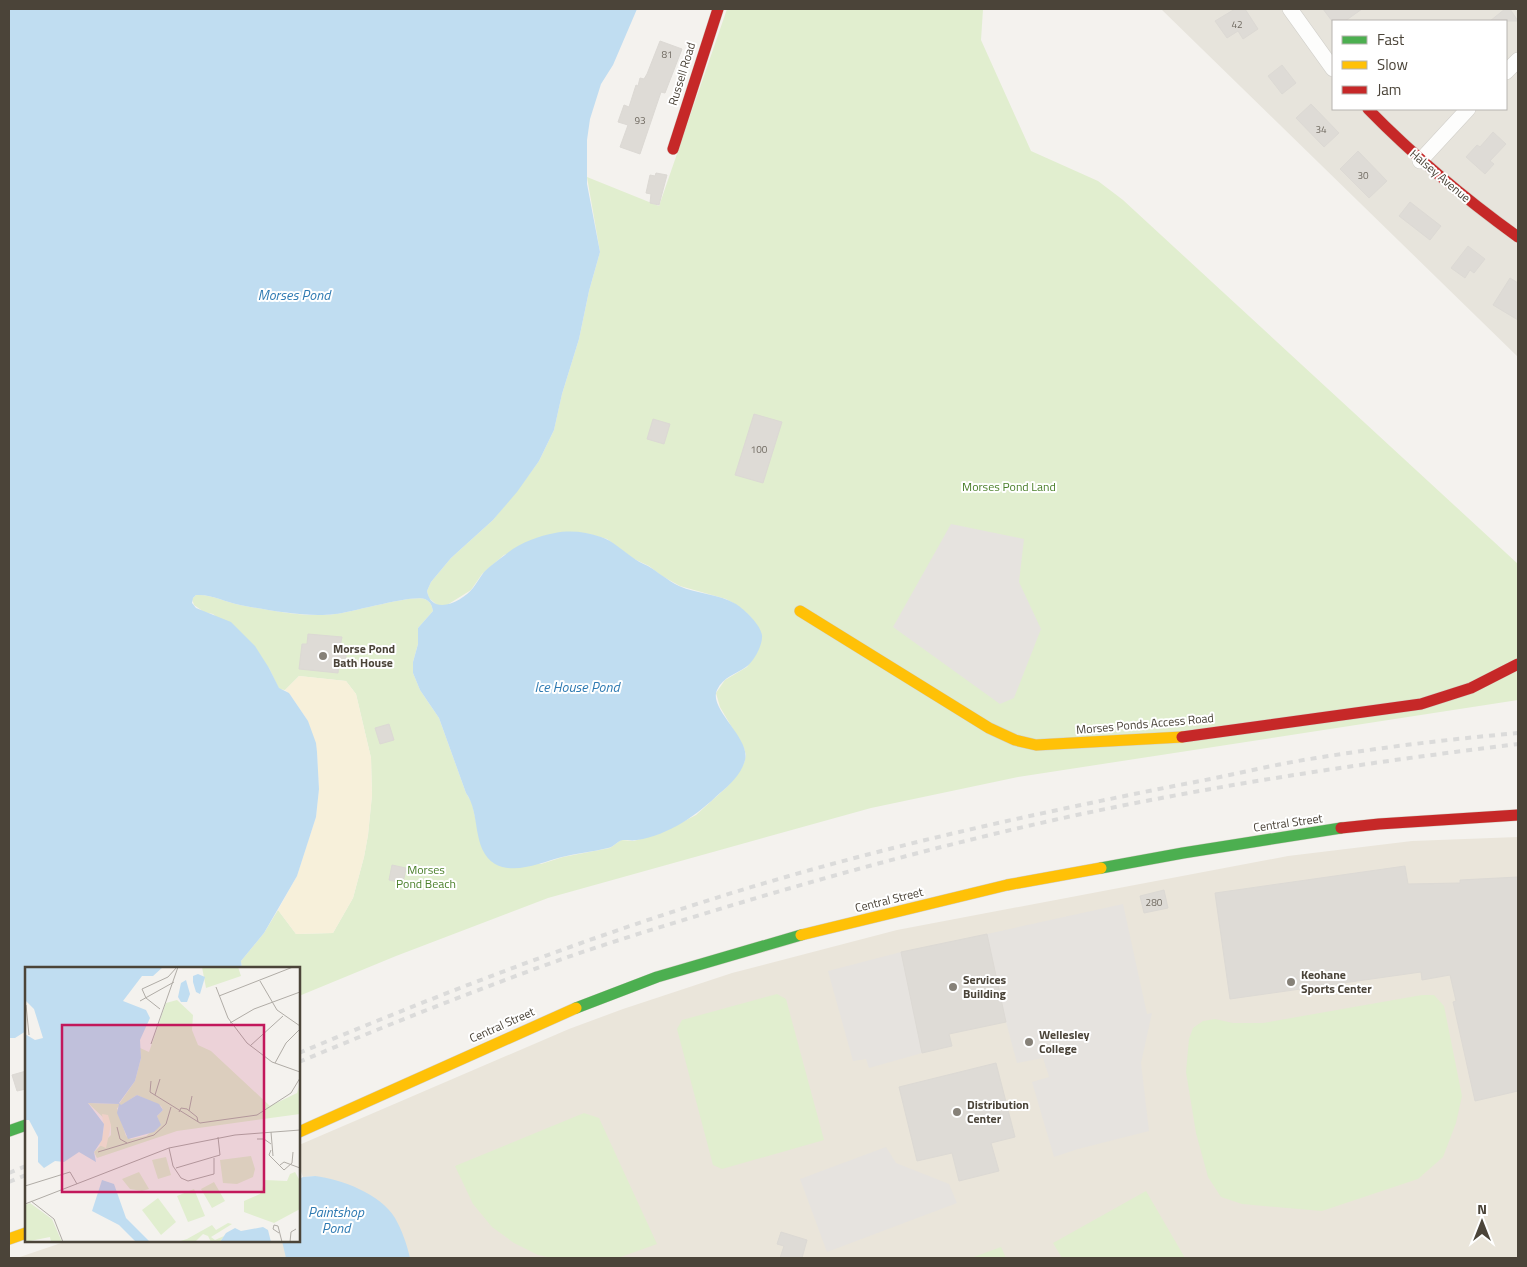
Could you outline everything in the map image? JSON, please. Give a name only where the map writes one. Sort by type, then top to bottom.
[{"type":"main road","name":"Russell Road","points":[[673,149],[718,9]]},
{"type":"main road","name":"Halsey Avenue","points":[[1369,110],[1420,161],[1460,194],[1518,237]]},
{"type":"main road","name":"Morses Ponds Access Road","points":[[800,611],[989,728],[1015,740],[1036,745],[1181,737],[1422,704],[1474,688],[1518,664]]},
{"type":"main road","name":"Central Street","points":[[300,1132],[549,1018],[657,977],[802,936],[1007,885],[1183,852],[1312,832],[1379,824],[1518,815]]},
{"type":"main road","points":[[9,1131],[25,1125]]},
{"type":"main road","points":[[9,1240],[25,1233]]},
{"type":"street","points":[[1290,9],[1332,68]]},
{"type":"street","points":[[1507,71],[1518,60]]},
{"type":"street","points":[[1420,161],[1467,110]]},
{"type":"shaded area","points":[[1161,9],[1518,9],[1518,357]]},
{"type":"shaded area","points":[[951,524],[1024,539],[1019,582],[1041,629],[1014,698],[1000,704],[893,627]]},
{"type":"shaded area","name":"Wellesley College","points":[[1518,837],[1518,1258],[17,1258],[64,1242],[300,1242],[315,1176],[303,1177],[300,1169],[300,1145],[569,1029],[732,973],[897,930],[1288,856],[1412,841]]},
{"type":"shaded area","points":[[1123,904],[1147,1014],[1152,1013],[1141,1063],[1149,1131],[1054,1157],[1032,1082],[1049,1077],[1043,1058],[1017,1063],[987,934]]},
{"type":"shaded area","points":[[901,952],[922,1053],[869,1068],[866,1059],[853,1061],[828,971]]},
{"type":"shaded area","points":[[886,1147],[896,1163],[949,1184],[957,1203],[827,1252],[800,1179]]},
{"type":"green space","name":"Morses Pond Land","points":[[727,9],[983,9],[981,40],[1031,151],[1098,181],[1123,200],[1518,564],[1518,700],[1018,777],[871,808],[548,898],[396,956],[300,996],[300,967],[242,967],[241,961],[264,933],[278,910],[296,934],[333,933],[353,898],[364,857],[372,795],[371,758],[356,694],[346,681],[299,676],[285,690],[279,689],[269,668],[213,614],[204,612],[194,605],[192,599],[196,595],[218,598],[234,604],[263,609],[313,615],[335,614],[409,599],[419,598],[427,600],[431,604],[433,611],[418,628],[418,644],[413,662],[413,673],[420,690],[439,718],[466,793],[472,803],[481,844],[541,864],[563,857],[610,848],[621,840],[634,841],[667,830],[696,815],[727,787],[744,763],[746,755],[744,748],[720,707],[716,693],[725,680],[747,667],[758,651],[755,623],[749,615],[726,599],[680,586],[649,566],[634,559],[607,539],[589,534],[568,532],[504,555],[482,574],[471,590],[447,605],[437,605],[429,598],[427,591],[431,582],[451,558],[493,520],[528,476],[539,461],[554,430],[600,252],[587,177],[659,206]]},
{"type":"green space","points":[[777,994],[786,999],[824,1140],[722,1169],[713,1165],[677,1029],[682,1020]]},
{"type":"green space","points":[[1422,995],[1434,995],[1444,1006],[1462,1096],[1456,1123],[1443,1157],[1418,1179],[1322,1211],[1242,1204],[1221,1197],[1208,1177],[1196,1133],[1186,1072],[1189,1039],[1193,1028],[1203,1021],[1215,1019],[1233,1023],[1263,1023]]},
{"type":"green space","points":[[584,1113],[599,1118],[657,1244],[618,1258],[552,1258],[538,1255],[514,1243],[492,1227],[473,1204],[455,1166]]},
{"type":"green space","points":[[1146,1191],[1185,1258],[1062,1258],[1053,1243]]},
{"type":"green space","points":[[1001,1247],[1006,1258],[971,1258]]},
{"type":"sand","name":"Morses Pond Beach","points":[[299,676],[346,681],[356,694],[371,758],[372,795],[364,857],[353,898],[333,933],[296,934],[278,910],[297,876],[316,817],[319,789],[317,752],[308,721],[285,690]]},
{"type":"water","name":"Morses Pond","points":[[9,9],[637,9],[613,65],[601,84],[590,119],[587,140],[587,184],[600,252],[554,430],[539,461],[517,492],[493,520],[451,558],[431,582],[427,591],[430,599],[435,603],[441,605],[455,602],[468,593],[484,572],[516,547],[542,536],[572,532],[590,534],[605,539],[679,586],[722,598],[736,604],[755,622],[762,635],[759,648],[752,661],[746,667],[726,679],[717,690],[718,706],[742,742],[745,751],[745,760],[741,770],[728,786],[711,801],[682,823],[660,834],[637,840],[623,840],[597,851],[520,868],[503,867],[495,864],[482,849],[471,801],[466,793],[439,718],[420,690],[413,673],[413,662],[418,644],[418,628],[433,611],[429,601],[419,598],[409,599],[335,614],[313,615],[262,609],[234,604],[218,598],[196,595],[192,603],[196,608],[231,622],[255,646],[279,688],[289,693],[308,721],[316,743],[319,789],[316,817],[297,876],[264,933],[241,961],[242,967],[25,967],[25,1032],[15,1038],[9,1038]]},
{"type":"water","name":"Paintshop Pond","points":[[315,1176],[336,1180],[360,1189],[380,1202],[389,1209],[398,1223],[410,1258],[286,1258],[282,1242],[300,1242],[300,1178]]},
{"type":"building","points":[[1235,9],[1245,9],[1258,29],[1243,39],[1238,31],[1227,38],[1215,21]]},
{"type":"building","points":[[1323,9],[1362,9],[1346,20],[1332,21]]},
{"type":"building","points":[[1505,9],[1510,9],[1518,21],[1507,20],[1491,20]]},
{"type":"building","points":[[660,41],[682,49],[665,93],[661,92],[640,154],[620,147],[628,125],[618,122],[624,105],[629,107],[640,78],[644,79],[647,74]]},
{"type":"building","points":[[1282,65],[1296,83],[1282,94],[1268,76]]},
{"type":"building","points":[[1311,104],[1339,133],[1324,147],[1296,118]]},
{"type":"building","points":[[1493,132],[1506,144],[1490,161],[1494,164],[1485,174],[1466,157],[1477,145],[1480,147]]},
{"type":"building","points":[[1358,151],[1387,181],[1369,198],[1340,169]]},
{"type":"building","points":[[656,173],[667,175],[659,205],[650,203],[651,194],[646,193],[650,175],[655,176]]},
{"type":"building","points":[[1410,202],[1441,226],[1430,240],[1399,216]]},
{"type":"building","points":[[1468,246],[1485,259],[1474,273],[1470,270],[1465,278],[1451,268]]},
{"type":"building","points":[[1510,278],[1518,283],[1518,320],[1493,305]]},
{"type":"building","points":[[754,414],[782,422],[763,483],[735,475]]},
{"type":"building","points":[[653,419],[670,424],[664,444],[647,439]]},
{"type":"building","name":"Morse Pond Bath House","points":[[308,634],[342,637],[340,647],[347,648],[345,665],[339,664],[338,673],[299,669],[302,644],[307,644]]},
{"type":"building","points":[[389,724],[394,740],[380,744],[375,728]]},
{"type":"building","points":[[392,865],[406,868],[403,883],[389,880]]},
{"type":"building","name":"Keohane Sports Center","points":[[1405,866],[1408,884],[1460,883],[1460,880],[1518,877],[1518,1091],[1475,1101],[1453,1002],[1456,1001],[1450,975],[1422,980],[1421,972],[1230,999],[1215,893]]},
{"type":"building","points":[[1164,890],[1168,908],[1144,913],[1140,896]]},
{"type":"building","name":"Services Building","points":[[987,934],[1006,1022],[949,1034],[952,1046],[922,1053],[901,952]]},
{"type":"building","name":"Distribution Center","points":[[996,1063],[1015,1137],[991,1143],[999,1171],[959,1181],[952,1153],[917,1161],[899,1087]]},
{"type":"building","points":[[25,1071],[25,1089],[17,1091],[12,1075]]},
{"type":"building","points":[[781,1232],[807,1240],[802,1258],[780,1258],[784,1246],[777,1244]]},
{"type":"railway","points":[[300,1053],[480,980],[603,935],[664,914],[837,863],[1032,815],[1282,764],[1392,747],[1518,733]]},
{"type":"railway","points":[[300,1062],[465,995],[585,951],[764,896],[929,850],[1054,820],[1170,796],[1344,767],[1518,744]]},
{"type":"railway","points":[[9,1173],[25,1166]]},
{"type":"railway","points":[[9,1182],[25,1175]]},
{"type":"traffic: fast","points":[[1101,868],[1341,828]]},
{"type":"traffic: fast","points":[[576,1008],[657,977],[801,935]]},
{"type":"traffic: fast","points":[[9,1131],[25,1125]]},
{"type":"traffic: slow","points":[[800,611],[989,728],[1015,740],[1036,745],[1182,737]]},
{"type":"traffic: slow","points":[[801,935],[1007,885],[1101,868]]},
{"type":"traffic: slow","points":[[300,1132],[576,1008]]},
{"type":"traffic: slow","points":[[9,1239],[25,1233]]},
{"type":"traffic: jam","points":[[673,149],[718,9]]},
{"type":"traffic: jam","points":[[1369,110],[1440,176],[1518,237]]},
{"type":"traffic: jam","points":[[1182,737],[1421,704],[1471,688],[1518,664]]},
{"type":"traffic: jam","points":[[1341,828],[1518,815]]},
{"type":"place","name":"Morse Pond Bath House","points":[[323,656]]},
{"type":"place","name":"Keohane Sports Center","points":[[1291,982]]},
{"type":"place","name":"Services Building","points":[[953,987]]},
{"type":"place","name":"Wellesley College","points":[[1029,1042]]},
{"type":"place","name":"Distribution Center","points":[[957,1112]]},
{"type":"water label","name":"Ice House Pond","points":[[577,687]]}]
